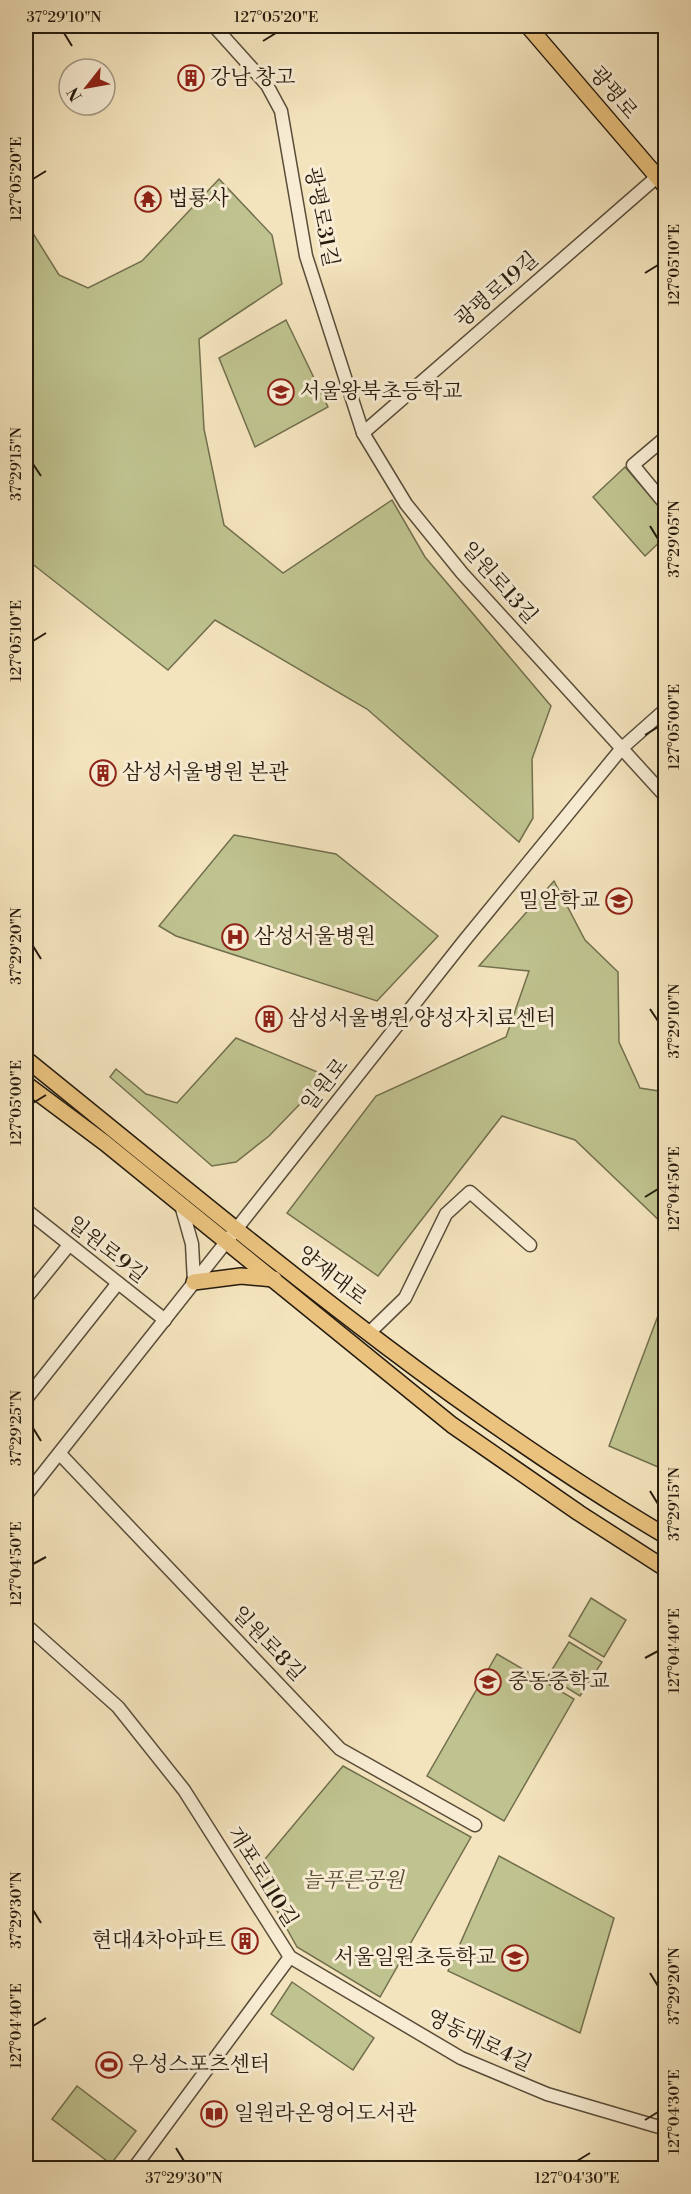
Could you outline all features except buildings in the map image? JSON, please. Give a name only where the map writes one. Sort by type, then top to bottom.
[{"type":"main road","name":"광평로","points":[[528,26],[662,178]]},
{"type":"main road","name":"양재대로","points":[[26,1059],[231,1234],[274,1279],[452,1425],[579,1513],[666,1569]]},
{"type":"main road","name":"양재대로","points":[[26,1084],[181,1204],[231,1234],[370,1332],[462,1403],[625,1512],[666,1536]]},
{"type":"main road","points":[[194,1282],[241,1276],[274,1279]]},
{"type":"main road","name":"양재대로","points":[[625,1512],[666,1527]]},
{"type":"main road","name":"양재대로","points":[[579,1513],[666,1561]]},
{"type":"street","name":"광평로31길","points":[[214,26],[267,85],[281,111],[306,256],[363,433]]},
{"type":"street","name":"광평로19길","points":[[363,433],[662,178]]},
{"type":"street","name":"일원로13길","points":[[363,433],[406,504],[455,565],[666,797]]},
{"type":"street","points":[[666,436],[633,465],[666,505]]},
{"type":"street","name":"일원로","points":[[26,1495],[231,1234],[622,748],[666,709]]},
{"type":"street","points":[[370,1332],[405,1298],[446,1214],[470,1192],[530,1245]]},
{"type":"street","points":[[181,1204],[192,1244],[194,1282]]},
{"type":"street","name":"일원로9길","points":[[26,1210],[165,1320]]},
{"type":"street","points":[[26,1298],[69,1245]]},
{"type":"street","points":[[26,1399],[118,1283]]},
{"type":"street","name":"일원로8길","points":[[60,1454],[340,1749],[475,1825]]},
{"type":"street","name":"개포로110길","points":[[26,1625],[118,1707],[184,1790],[290,1957],[134,2169]]},
{"type":"street","name":"영동대로4길","points":[[290,1957],[461,2058],[547,2094],[666,2129]]},
{"type":"green space","points":[[219,179],[272,235],[282,284],[199,339],[204,429],[224,525],[283,573],[392,500],[425,557],[551,706],[532,759],[533,818],[519,842],[367,709],[215,620],[168,670],[26,559],[26,222],[59,275],[88,288],[142,261]]},
{"type":"green space","points":[[286,320],[328,407],[255,447],[219,358]]},
{"type":"green space","points":[[625,467],[665,513],[665,537],[645,556],[593,497]]},
{"type":"green space","points":[[234,835],[336,854],[438,936],[377,1001],[176,936],[159,926]]},
{"type":"green space","points":[[554,881],[585,940],[618,972],[619,1042],[640,1088],[665,1092],[665,1226],[575,1140],[502,1116],[378,1276],[287,1213],[376,1096],[506,1037],[529,971],[479,966]]},
{"type":"green space","points":[[236,1038],[327,1076],[269,1136],[236,1162],[212,1166],[110,1077],[116,1069],[146,1094],[177,1103]]},
{"type":"green space","points":[[665,1297],[666,1470],[609,1446]]},
{"type":"green space","points":[[591,1598],[626,1620],[604,1657],[569,1636]]},
{"type":"green space","points":[[569,1642],[602,1662],[580,1696],[548,1676]]},
{"type":"green space","points":[[497,1654],[574,1699],[504,1821],[427,1776]]},
{"type":"green space","name":"늘푸른공원","points":[[343,1766],[471,1837],[380,1997],[297,1947],[255,1871]]},
{"type":"green space","points":[[499,1856],[614,1918],[580,2033],[448,1971]]},
{"type":"green space","points":[[292,1982],[374,2038],[353,2070],[271,2014]]},
{"type":"green space","points":[[77,2086],[136,2131],[111,2164],[52,2119]]},
{"type":"place","name":"강남 창고","points":[[191,78]]},
{"type":"place","name":"법룡사","points":[[148,199]]},
{"type":"place","name":"서울왕북초등학교","points":[[281,392]]},
{"type":"place","name":"삼성서울병원 본관","points":[[103,773]]},
{"type":"place","name":"밀알학교","points":[[619,901]]},
{"type":"place","name":"삼성서울병원","points":[[235,937]]},
{"type":"place","name":"삼성서울병원 양성자치료센터","points":[[269,1019]]},
{"type":"place","name":"중동중학교","points":[[488,1682]]},
{"type":"place","name":"현대4차아파트","points":[[245,1941]]},
{"type":"place","name":"서울일원초등학교","points":[[515,1958]]},
{"type":"place","name":"우성스포츠센터","points":[[109,2065]]},
{"type":"place","name":"일원라온영어도서관","points":[[214,2114]]}]
